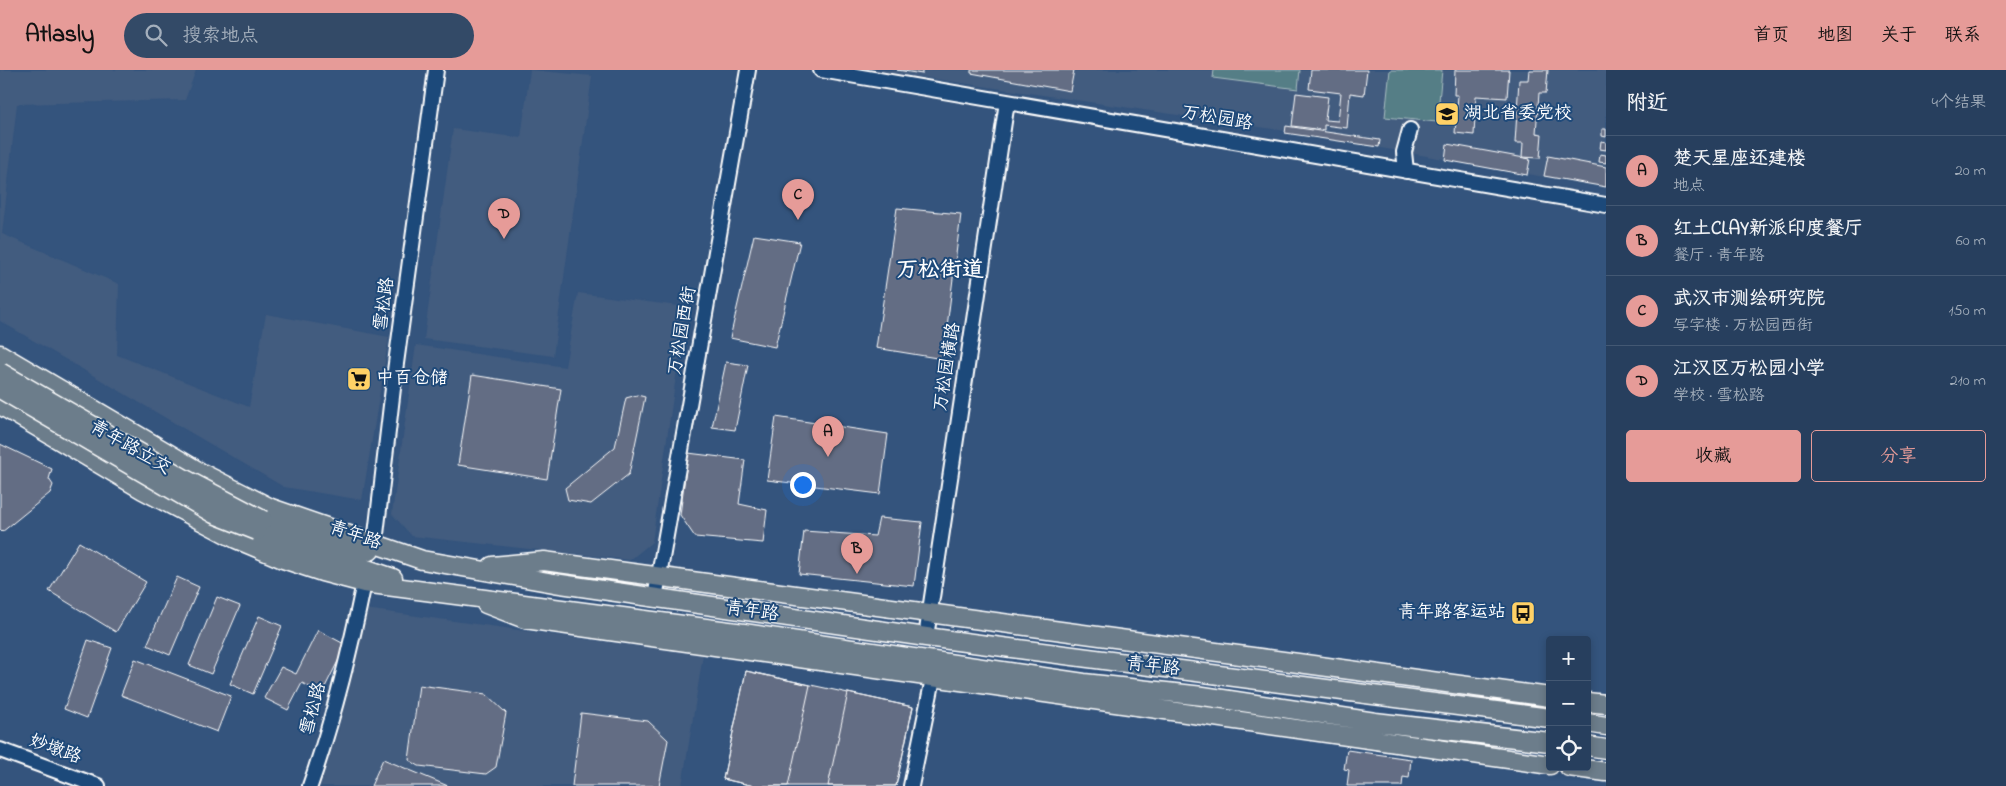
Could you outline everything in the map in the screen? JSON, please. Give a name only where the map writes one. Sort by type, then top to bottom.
[{"type":"main road","name":"青年路","points":[[0,354],[200,472],[272,508],[422,560],[655,598],[926,637],[1546,717]]},
{"type":"main road","name":"青年路立交","points":[[0,372],[187,480],[260,526]]},
{"type":"main road","name":"青年路立交","points":[[0,389],[214,514],[260,526]]},
{"type":"main road","name":"青年路","points":[[0,405],[144,490],[236,539],[290,562],[364,583],[460,594],[722,630],[935,670],[1084,683],[1214,698],[1375,722],[1546,742]]},
{"type":"main road","points":[[260,526],[347,546],[422,560]]},
{"type":"main road","points":[[260,526],[429,590]]},
{"type":"main road","points":[[467,568],[544,561],[855,605],[1546,696]]},
{"type":"main road","points":[[460,594],[525,620],[845,666],[935,670],[1334,734],[1546,763]]},
{"type":"main road","points":[[725,608],[855,605]]},
{"type":"main road","points":[[722,630],[845,666]]},
{"type":"main road","points":[[1311,665],[1408,700]]},
{"type":"main road","points":[[1214,698],[1334,734]]},
{"type":"main road","points":[[1591,702],[1606,704]]},
{"type":"main road","points":[[1591,724],[1606,726]]},
{"type":"main road","points":[[1402,744],[1508,737]]},
{"type":"main road","points":[[1591,747],[1606,749]]},
{"type":"main road","points":[[1591,770],[1606,772]]},
{"type":"street","name":"雪松路","points":[[375,543],[395,370],[436,70]]},
{"type":"street","name":"万松园西街","points":[[655,598],[748,70]]},
{"type":"street","name":"万松园路","points":[[821,70],[1606,205]]},
{"type":"street","name":"万松园横路","points":[[926,637],[1007,102]]},
{"type":"street","points":[[1406,171],[1404,152],[1410,130]]},
{"type":"street","name":"雪松路","points":[[310,786],[325,744],[352,641],[364,583]]},
{"type":"street","points":[[912,786],[935,670]]},
{"type":"street","name":"妙墩路","points":[[0,750],[98,786]]},
{"type":"shaded area","points":[[0,70],[196,70],[185,100],[17,104],[2,234],[119,284],[117,355],[249,407],[266,314],[389,337],[362,500],[284,487],[0,321]]},
{"type":"shaded area","points":[[530,70],[592,76],[553,356],[424,339],[453,129],[521,138]]},
{"type":"shaded area","name":"湖北省委党校","points":[[874,70],[1606,70],[1606,188],[1286,131]]},
{"type":"shaded area","points":[[578,293],[686,307],[652,542],[630,560],[412,536],[392,514],[416,345],[565,367]]},
{"type":"shaded area","points":[[365,609],[703,655],[682,786],[317,786],[338,731]]},
{"type":"green space","points":[[1214,70],[1300,70],[1298,89],[1213,78]]},
{"type":"green space","points":[[1390,70],[1442,70],[1437,122],[1385,117]]},
{"type":"building","points":[[897,70],[922,70],[922,74]]},
{"type":"building","points":[[971,70],[1074,70],[1070,91],[971,73]]},
{"type":"building","points":[[1311,70],[1367,70],[1364,95],[1350,93],[1347,128],[1324,125],[1324,130],[1292,126],[1296,93],[1328,97],[1325,120],[1338,121],[1341,93],[1309,89]]},
{"type":"building","points":[[1455,70],[1509,70],[1507,98],[1476,96],[1474,135],[1455,133],[1458,95],[1454,95]]},
{"type":"building","points":[[1529,70],[1548,70],[1546,93],[1539,93],[1536,133],[1542,134],[1540,158],[1522,157],[1523,143],[1515,143],[1519,80],[1528,80]]},
{"type":"building","points":[[1286,126],[1380,140],[1379,147],[1285,133]]},
{"type":"building","points":[[1602,129],[1606,129],[1606,137],[1602,136]]},
{"type":"building","points":[[1601,141],[1606,142],[1606,150],[1600,149]]},
{"type":"building","points":[[1447,144],[1530,159],[1527,175],[1445,160]]},
{"type":"building","points":[[1600,154],[1606,155],[1606,163],[1599,162]]},
{"type":"building","points":[[1548,156],[1606,167],[1606,187],[1544,176]]},
{"type":"building","points":[[897,208],[961,214],[943,359],[876,348]]},
{"type":"building","points":[[754,235],[800,242],[775,347],[730,338]]},
{"type":"building","points":[[726,362],[748,365],[735,430],[712,427]]},
{"type":"building","points":[[472,375],[561,389],[547,479],[458,465]]},
{"type":"building","points":[[637,395],[645,397],[629,474],[591,504],[568,500],[565,488],[615,447],[626,398]]},
{"type":"building","points":[[776,417],[888,434],[880,494],[767,480]]},
{"type":"building","points":[[0,444],[52,469],[49,479],[53,485],[50,493],[2,532],[0,530]]},
{"type":"building","points":[[688,453],[745,460],[739,504],[767,510],[763,543],[695,537],[680,515]]},
{"type":"building","points":[[879,518],[922,522],[914,586],[799,574],[804,531],[875,536]]},
{"type":"building","points":[[79,542],[146,582],[116,632],[49,591]]},
{"type":"building","points":[[177,577],[199,587],[170,655],[147,645]]},
{"type":"building","points":[[217,597],[240,606],[211,674],[189,665]]},
{"type":"building","points":[[259,616],[282,626],[253,694],[230,684]]},
{"type":"building","points":[[318,630],[346,645],[322,693],[302,683],[288,710],[264,698],[281,667],[296,674]]},
{"type":"building","points":[[88,640],[112,648],[87,718],[64,709]]},
{"type":"building","points":[[135,659],[231,696],[217,732],[121,695]]},
{"type":"building","points":[[746,671],[913,707],[896,786],[754,786],[723,779]]},
{"type":"building","points":[[746,671],[810,685],[788,786],[754,786],[723,779]]},
{"type":"building","points":[[419,685],[486,694],[506,713],[496,767],[486,774],[419,766],[409,760]]},
{"type":"building","points":[[848,693],[913,707],[896,786],[828,786]]},
{"type":"building","points":[[581,713],[648,721],[668,740],[659,786],[572,786]]},
{"type":"building","points":[[1347,750],[1411,759],[1409,778],[1403,777],[1402,786],[1347,786],[1349,770],[1344,769]]},
{"type":"building","points":[[383,759],[448,786],[371,786]]},
{"type":"place","name":"湖北省委党校","points":[[1447,114]]},
{"type":"place","name":"武汉市测绘研究院","points":[[798,220]]},
{"type":"place","name":"江汉区万松园小学","points":[[504,239]]},
{"type":"place","name":"中百仓储","points":[[359,379]]},
{"type":"place","name":"楚天星座还建楼","points":[[828,457]]},
{"type":"place","name":"红土CLAY新派印度餐厅","points":[[857,574]]},
{"type":"place","name":"青年路客运站","points":[[1523,613]]},
{"type":"district","name":"万松街道","points":[[940,271]]}]
